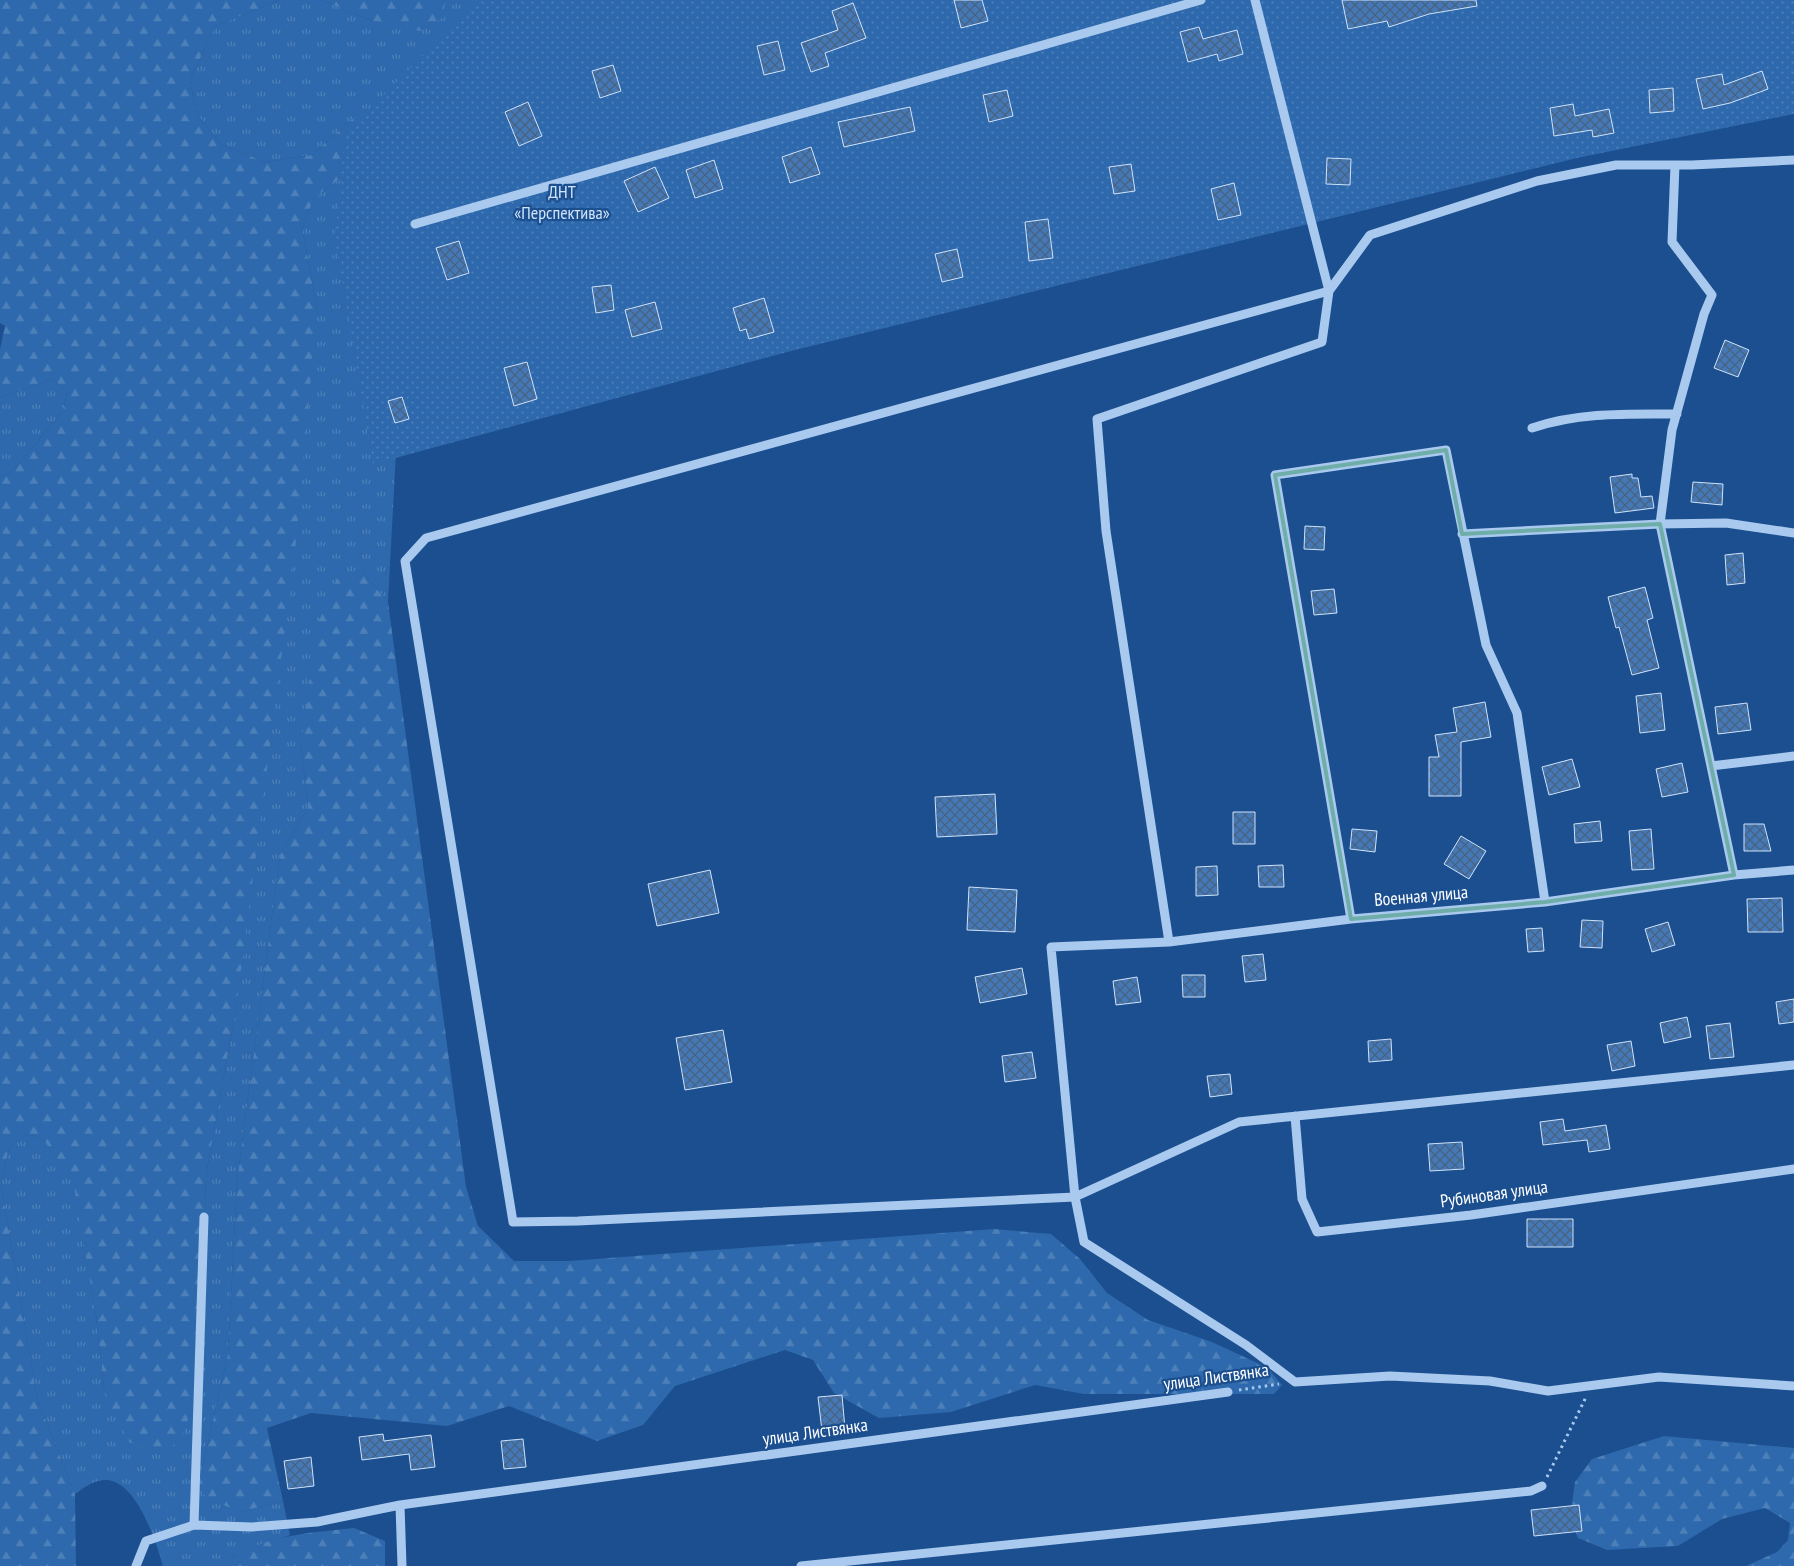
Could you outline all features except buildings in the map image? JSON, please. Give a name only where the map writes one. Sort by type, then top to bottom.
[{"type":"street","points":[[415,224],[1200,0]]},
{"type":"street","points":[[1169,942],[1106,530],[1096,419],[1322,342],[1329,291],[1255,0]]},
{"type":"street","points":[[1794,160],[1675,165],[1616,164],[1537,181],[1370,234],[1329,291],[426,538],[405,561],[513,1222],[578,1222],[1075,1197],[1239,1122],[1794,1065]]},
{"type":"street","points":[[1675,165],[1672,242],[1712,295],[1704,314],[1672,430],[1660,524],[1734,876]]},
{"type":"street","points":[[1532,428],[1553,421],[1608,414],[1677,414]]},
{"type":"street","points":[[1351,919],[1275,475],[1446,450],[1486,645],[1517,713],[1545,902]]},
{"type":"street","points":[[1462,534],[1660,524],[1726,523],[1794,533]]},
{"type":"street","points":[[1711,766],[1794,756]]},
{"type":"street","name":"Военная улица","points":[[1075,1197],[1051,947],[1169,942],[1351,919],[1545,902],[1734,876],[1794,870]]},
{"type":"street","name":"Рубиновая улица","points":[[1295,1116],[1302,1199],[1317,1232],[1471,1215],[1794,1170]]},
{"type":"street","points":[[1075,1197],[1084,1242],[1246,1344],[1295,1382],[1390,1376],[1490,1381],[1548,1391],[1659,1377],[1794,1386]]},
{"type":"street","points":[[136,1566],[146,1541],[194,1525],[204,1217]]},
{"type":"street","name":"улица Листвянка","points":[[194,1525],[252,1527],[317,1522],[400,1505],[1228,1392]]},
{"type":"street","points":[[800,1566],[1531,1491],[1542,1486]]},
{"type":"street","points":[[400,1505],[402,1566]]},
{"type":"path","name":"улица Листвянка","points":[[1228,1392],[1295,1382]]},
{"type":"path","points":[[1542,1486],[1592,1385]]},
{"type":"highlighted area","points":[[1446,450],[1462,534],[1660,524],[1734,875],[1545,902],[1351,919],[1275,475]]},
{"type":"green space","points":[[0,0],[280,0],[215,26],[190,80],[196,113],[221,144],[265,162],[312,155],[352,119],[375,108],[354,168],[314,198],[302,228],[317,308],[295,551],[236,1009],[206,1175],[200,1382],[181,1441],[158,1453],[129,1442],[105,1397],[96,1316],[73,1180],[44,1141],[27,1133],[9,1148],[1,1184],[37,1398],[75,1494],[76,1566],[0,1566],[0,476],[10,474],[63,411],[67,392],[53,379],[0,397],[0,349],[5,326],[0,323]]},
{"type":"green space","points":[[280,0],[321,0],[372,21],[446,2],[444,0],[535,0],[396,452],[388,602],[363,573],[301,745],[308,808],[280,855],[237,1181],[228,1354],[199,1482],[241,1512],[283,1501],[290,1535],[235,1556],[222,1566],[163,1566],[156,1543],[143,1514],[127,1490],[117,1483],[102,1480],[86,1486],[75,1494],[37,1398],[1,1184],[9,1148],[27,1133],[44,1141],[74,1180],[96,1316],[105,1397],[200,1382],[206,1175],[236,1009],[317,308],[302,228],[314,198],[354,168],[352,119],[312,155],[265,162],[221,144],[196,113],[190,80],[215,26]]},
{"type":"green space","points":[[321,0],[446,1],[441,19],[420,31],[372,21]]},
{"type":"green space","name":"ДНТ «Перспектива»","points":[[479,0],[1794,0],[1794,114],[1577,158],[791,351],[373,464],[335,238],[345,133]]},
{"type":"green space","points":[[53,379],[67,392],[63,411],[10,474],[0,476],[0,397]]},
{"type":"green space","points":[[363,573],[388,602],[466,1187],[478,1226],[514,1261],[569,1261],[994,1229],[1051,1234],[1080,1259],[1107,1293],[1148,1320],[1212,1342],[1268,1368],[1282,1385],[1274,1394],[1084,1394],[1035,1385],[951,1412],[879,1418],[834,1393],[813,1360],[785,1350],[675,1386],[643,1425],[597,1441],[509,1406],[447,1426],[311,1413],[267,1428],[283,1501],[241,1512],[206,1498],[199,1482],[228,1354],[237,1181],[280,855],[308,808],[301,745],[321,607],[338,578]]},
{"type":"green space","points":[[1664,1436],[1794,1448],[1794,1566],[1746,1566],[1777,1552],[1788,1540],[1790,1523],[1765,1508],[1722,1519],[1678,1546],[1607,1550],[1578,1538],[1570,1518],[1575,1482],[1592,1459]]},
{"type":"green space","points":[[354,1528],[385,1541],[385,1566],[222,1566],[251,1548],[285,1537]]}]
